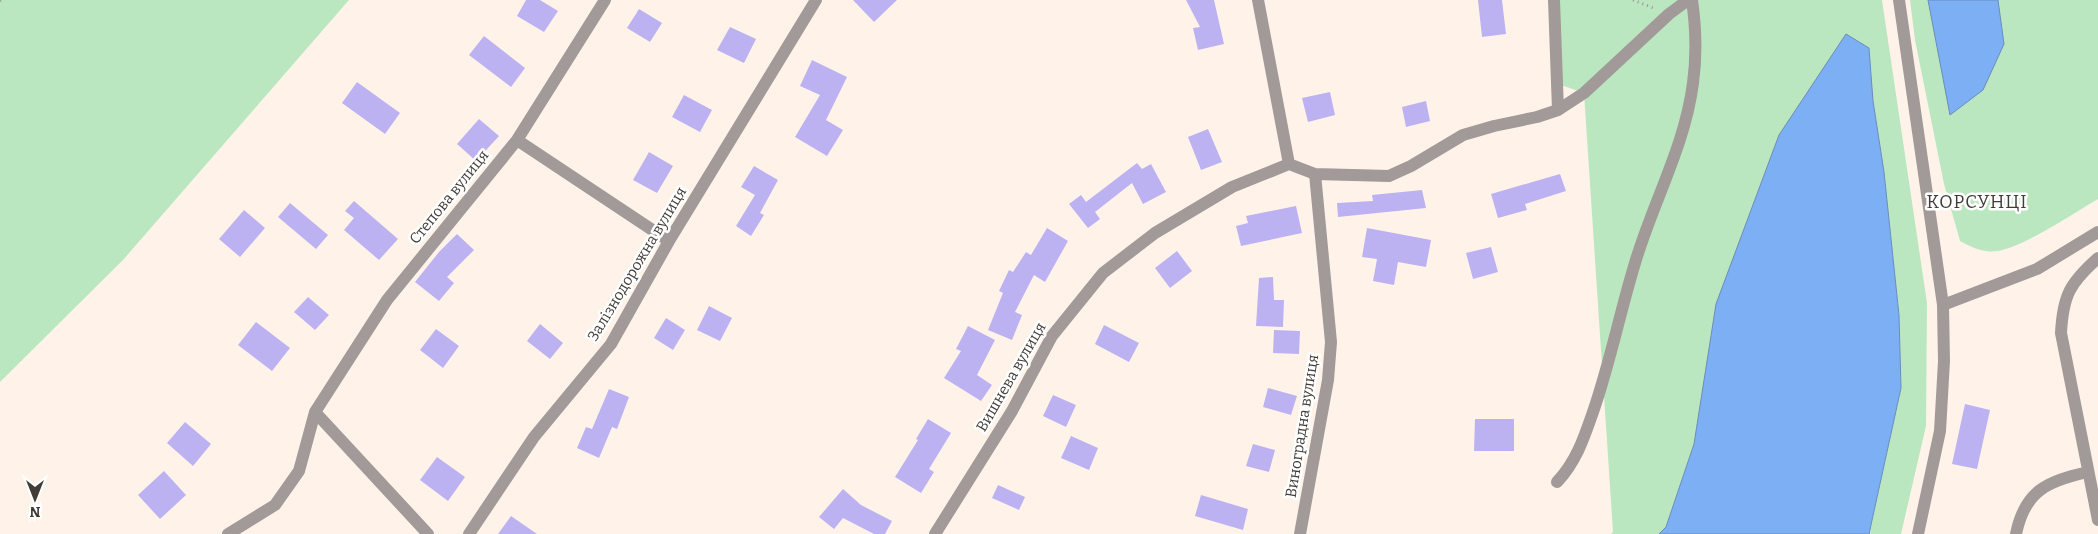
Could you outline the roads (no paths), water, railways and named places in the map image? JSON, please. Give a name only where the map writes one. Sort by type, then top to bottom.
[{"type":"street","name":"Степова вулиця","points":[[315,412],[387,300],[517,140],[605,0]]},
{"type":"street","name":"Залізнодорожна вулиця","points":[[469,534],[534,437],[611,344],[669,241],[816,0]]},
{"type":"street","points":[[1258,0],[1289,164],[1315,174],[1389,176],[1411,166],[1463,135],[1558,110],[1584,93],[1669,14],[1688,0]]},
{"type":"street","points":[[1554,0],[1558,110]]},
{"type":"street","points":[[1557,482],[1569,469],[1583,442],[1603,382],[1635,261],[1677,149],[1693,84],[1697,30],[1692,0]]},
{"type":"street","points":[[1899,0],[1943,305],[1944,361],[1940,431],[1918,534]]},
{"type":"street","points":[[517,140],[669,241]]},
{"type":"street","name":"Вишнева вулиця","points":[[935,534],[1012,411],[1052,336],[1103,273],[1155,233],[1232,187],[1289,164]]},
{"type":"street","name":"Виноградна вулиця","points":[[1300,534],[1328,380],[1331,342],[1315,174]]},
{"type":"street","points":[[1943,305],[2037,269],[2098,232]]},
{"type":"street","points":[[2098,258],[2082,272],[2068,290],[2062,311],[2061,325],[2098,520]]},
{"type":"street","points":[[228,534],[275,505],[300,471],[315,412]]},
{"type":"street","points":[[315,412],[428,534]]},
{"type":"street","points":[[2016,534],[2018,521],[2026,504],[2040,490],[2060,479],[2088,472]]},
{"type":"water","points":[[1928,0],[1998,0],[2004,44],[1983,90],[1950,115]]},
{"type":"water","points":[[1846,34],[1869,48],[1873,101],[1884,172],[1899,315],[1901,388],[1869,534],[1659,534],[1666,527],[1694,444],[1716,304],[1779,135]]},
{"type":"district","name":"КОРСУНЦІ","points":[[1977,202]]}]
